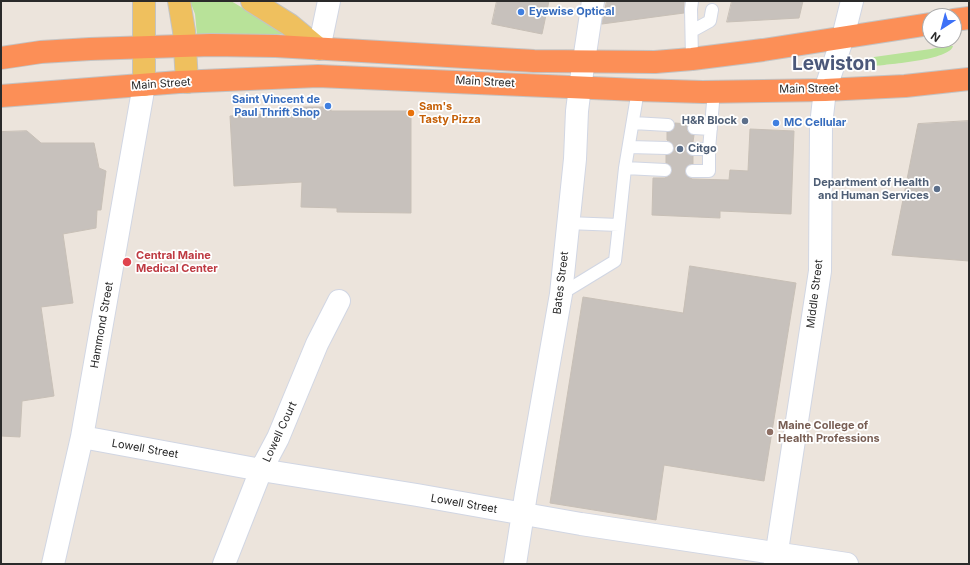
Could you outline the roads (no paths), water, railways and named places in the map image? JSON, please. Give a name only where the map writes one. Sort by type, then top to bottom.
[{"type":"highway","points":[[1,58],[41,52],[211,45],[276,46],[534,61],[656,62],[692,59],[922,25]]},
{"type":"highway","name":"Main Street","points":[[1,96],[186,82],[318,76],[638,90],[714,91],[825,90],[905,86],[969,79]]},
{"type":"main road","points":[[144,1],[144,85]]},
{"type":"main road","points":[[179,1],[185,46],[186,82]]},
{"type":"main road","points":[[252,1],[290,25],[319,49]]},
{"type":"street","points":[[319,49],[329,1]]},
{"type":"street","name":"Bates Street","points":[[515,564],[522,514],[561,294],[567,223],[575,159],[577,111],[583,61],[593,1]]},
{"type":"street","name":"Middle Street","points":[[776,558],[820,271],[820,125],[825,90],[843,38],[852,1]]},
{"type":"street","name":"Hammond Street","points":[[54,564],[82,437],[144,85]]},
{"type":"street","name":"Lowell Court","points":[[224,564],[261,470],[278,438],[338,301]]},
{"type":"street","name":"Lowell Street","points":[[82,437],[261,470],[418,495],[776,558],[847,564]]},
{"type":"lane","points":[[692,1],[692,59]]},
{"type":"lane","points":[[692,31],[710,21],[712,10]]},
{"type":"lane","points":[[561,294],[615,261],[625,168],[638,90]]},
{"type":"lane","points":[[692,171],[709,171],[709,149],[714,91]]},
{"type":"lane","points":[[633,123],[668,126]]},
{"type":"lane","points":[[694,128],[711,129]]},
{"type":"lane","points":[[629,147],[667,148]]},
{"type":"lane","points":[[693,149],[709,149]]},
{"type":"lane","points":[[625,168],[666,170]]},
{"type":"lane","points":[[567,223],[619,225]]},
{"type":"place","name":"Eyewise Optical","points":[[521,12]]},
{"type":"place","name":"Saint Vincent de Paul Thrift Shop","points":[[328,106]]},
{"type":"place","name":"Sam's Tasty Pizza","points":[[411,113]]},
{"type":"place","name":"H&R Block","points":[[745,121]]},
{"type":"place","name":"MC Cellular","points":[[776,123]]},
{"type":"place","name":"Citgo","points":[[680,149]]},
{"type":"place","name":"Department of Health and Human Services","points":[[937,189]]},
{"type":"place","name":"Central Maine Medical Center","points":[[127,262]]},
{"type":"place","name":"Maine College of Health Professions","points":[[770,432]]},
{"type":"district","name":"Lewiston","points":[[834,64]]}]
